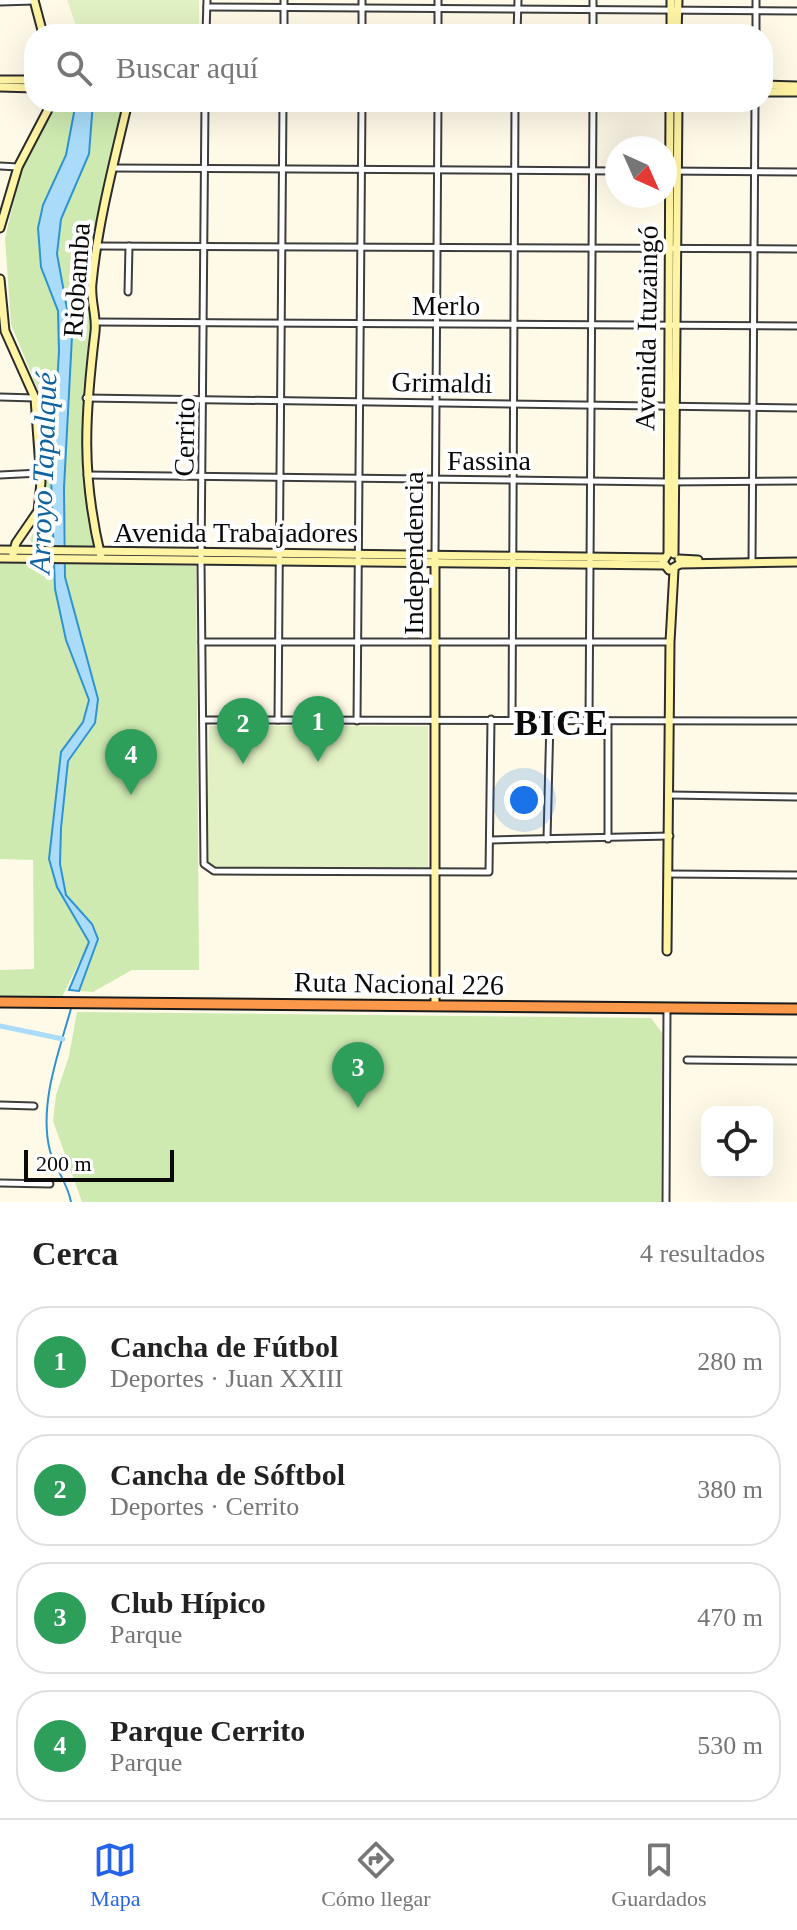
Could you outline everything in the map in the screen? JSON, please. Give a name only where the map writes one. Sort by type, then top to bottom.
[{"type":"highway","name":"Ruta Nacional 226","points":[[0,1002],[797,1009]]},
{"type":"main road","points":[[671,0],[676,24]]},
{"type":"main road","points":[[672,24],[678,0]]},
{"type":"main road","points":[[34,1],[40,24]]},
{"type":"main road","points":[[0,80],[24,80]]},
{"type":"main road","points":[[773,85],[797,86]]},
{"type":"main road","points":[[0,87],[24,88]]},
{"type":"main road","points":[[773,92],[797,92]]},
{"type":"main road","points":[[0,228],[18,167],[47,112]]},
{"type":"main road","name":"Riobamba","points":[[101,556],[86,475],[86,398],[96,322],[91,294],[96,246],[126,112]]},
{"type":"main road","name":"Avenida Ituzaingó","points":[[670,112],[670,136]]},
{"type":"main road","name":"Avenida Ituzaingó","points":[[675,136],[677,112]]},
{"type":"main road","name":"Avenida Ituzaingó","points":[[667,951],[671,208]]},
{"type":"main road","points":[[0,279],[2,318],[7,337],[35,398],[40,473],[40,506],[13,554]]},
{"type":"main road","points":[[28,529],[26,542],[37,553]]},
{"type":"main road","name":"Avenida Trabajadores","points":[[0,550],[13,554]]},
{"type":"main road","name":"Avenida Trabajadores","points":[[0,558],[37,553],[85,556],[797,562]]},
{"type":"main road","name":"Independencia","points":[[435,560],[435,1005]]},
{"type":"street","points":[[438,0],[438,24]]},
{"type":"street","points":[[517,24],[518,0]]},
{"type":"street","points":[[593,0],[593,24]]},
{"type":"street","points":[[756,0],[756,24]]},
{"type":"street","points":[[0,2],[34,1]]},
{"type":"street","points":[[206,24],[207,3],[797,11]]},
{"type":"street","points":[[284,3],[284,24]]},
{"type":"street","points":[[362,3],[362,24]]},
{"type":"street","name":"Cerrito","points":[[205,112],[201,557],[203,860],[207,868],[214,871],[433,874]]},
{"type":"street","points":[[278,720],[283,112]]},
{"type":"street","points":[[357,721],[362,112]]},
{"type":"street","name":"Independencia","points":[[435,560],[438,112]]},
{"type":"street","points":[[512,719],[515,112]]},
{"type":"street","points":[[589,720],[593,112]]},
{"type":"street","points":[[752,562],[755,112]]},
{"type":"street","points":[[0,166],[18,167]]},
{"type":"street","points":[[113,168],[605,171]]},
{"type":"street","points":[[677,171],[797,172]]},
{"type":"street","points":[[96,246],[797,249]]},
{"type":"street","points":[[128,292],[129,246]]},
{"type":"street","name":"Merlo","points":[[96,322],[797,326]]},
{"type":"street","points":[[0,397],[35,398]]},
{"type":"street","name":"Grimaldi","points":[[86,398],[204,402],[591,402],[797,408]]},
{"type":"street","points":[[0,475],[40,473]]},
{"type":"street","name":"Fassina","points":[[86,475],[797,481]]},
{"type":"street","points":[[202,642],[670,642]]},
{"type":"street","points":[[433,874],[489,872],[491,719]]},
{"type":"street","points":[[204,720],[797,721]]},
{"type":"street","points":[[547,839],[550,720]]},
{"type":"street","points":[[608,721],[608,839]]},
{"type":"street","points":[[670,795],[797,797]]},
{"type":"street","points":[[491,840],[670,836]]},
{"type":"street","points":[[669,874],[797,875]]},
{"type":"street","points":[[666,1202],[667,1008]]},
{"type":"street","points":[[687,1060],[797,1061]]},
{"type":"street","points":[[0,1105],[34,1106]]},
{"type":"street","points":[[0,1183],[50,1184]]},
{"type":"green space","points":[[67,0],[199,0],[199,24],[75,24]]},
{"type":"green space","points":[[52,112],[75,112],[41,267],[58,311],[59,352],[51,475],[53,549],[35,547],[30,540],[46,505],[42,400],[11,324],[5,238],[22,167]]},
{"type":"green space","points":[[91,112],[124,112],[91,247],[86,302],[92,325],[83,391],[82,474],[95,547],[92,550],[66,549],[64,488],[72,336],[57,254],[61,219],[78,181]]},
{"type":"green space","points":[[0,562],[52,562],[66,640],[89,700],[83,722],[61,752],[57,887],[89,942],[62,997],[0,998],[0,970],[34,969],[33,860],[0,859]]},
{"type":"green space","points":[[65,563],[196,566],[199,970],[132,970],[93,992],[79,991],[98,939],[92,924],[66,895],[60,864],[68,761],[95,723],[65,577]]},
{"type":"green space","points":[[209,726],[428,726],[428,869],[207,868]]},
{"type":"green space","points":[[77,1012],[651,1018],[663,1034],[661,1202],[82,1202],[53,1121],[56,1095],[69,1056]]},
{"type":"water","points":[[74,112],[92,112],[89,154],[61,219],[57,254],[72,336],[64,488],[65,577],[98,699],[95,723],[68,761],[61,828],[60,864],[66,895],[92,924],[98,939],[79,991],[69,990],[89,942],[57,887],[49,859],[61,752],[83,722],[89,700],[66,640],[55,589],[51,475],[59,352],[58,311],[41,267],[38,228],[43,205],[66,155]]},
{"type":"waterway","name":"Arroyo Tapalqué","points":[[71,1202],[50,1151],[47,1115],[52,1077],[72,1005]]},
{"type":"waterway","points":[[0,1026],[63,1039]]},
{"type":"place","name":"Cancha de Fútbol","points":[[318,762]]},
{"type":"place","name":"Cancha de Sóftbol","points":[[243,764]]},
{"type":"place","name":"Parque Cerrito","points":[[131,795]]},
{"type":"place","name":"Club Hípico","points":[[358,1108]]},
{"type":"district","name":"BICE","points":[[562,722]]}]
